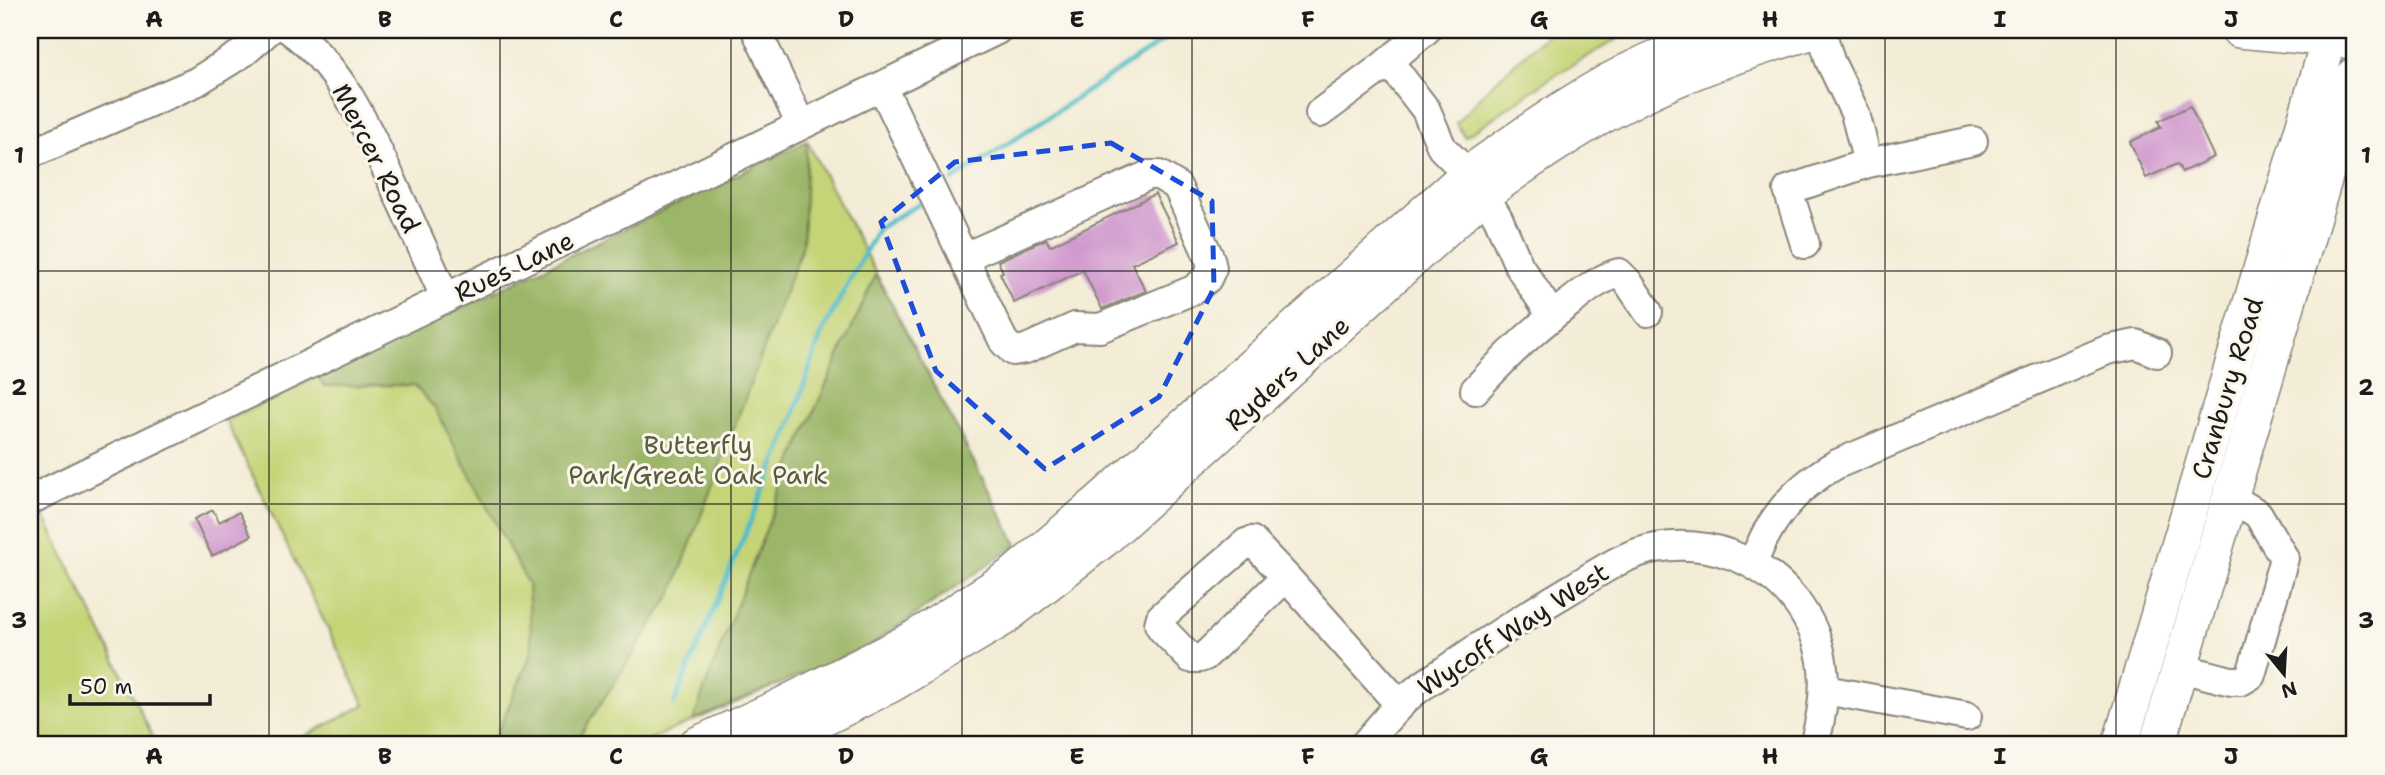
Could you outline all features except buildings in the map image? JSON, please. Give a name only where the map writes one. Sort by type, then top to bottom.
[{"type":"main road","name":"Ryders Lane","points":[[770,745],[892,684],[1002,619],[1103,540],[1532,129],[1648,61],[1729,30]]},
{"type":"main road","name":"Ryders Lane","points":[[696,745],[779,708],[910,640],[1013,575],[1476,184],[1670,82],[1771,43],[1819,30]]},
{"type":"main road","points":[[2239,30],[2339,37]]},
{"type":"main road","name":"Cranbury Road","points":[[2120,745],[2339,37]]},
{"type":"main road","name":"Cranbury Road","points":[[2157,745],[2355,75]]},
{"type":"street","points":[[30,154],[196,82],[244,52],[269,30]]},
{"type":"street","name":"Mercer Road","points":[[290,30],[332,70],[353,101],[446,299]]},
{"type":"street","points":[[756,30],[801,125]]},
{"type":"street","name":"Rues Lane","points":[[30,500],[997,30]]},
{"type":"street","points":[[1320,113],[1389,62],[1426,30]]},
{"type":"street","points":[[1819,30],[1830,61],[1855,113],[1868,163]]},
{"type":"street","points":[[1389,62],[1426,110],[1442,148],[1476,184],[1498,218],[1519,266],[1552,316]]},
{"type":"street","points":[[882,86],[965,257],[972,278],[1004,342],[1013,351],[1039,344],[1075,327],[1100,328],[1193,290],[1207,279],[1212,268],[1177,186],[1159,175],[1149,174],[965,257]]},
{"type":"street","points":[[1805,244],[1788,190],[1868,163],[1973,141]]},
{"type":"street","points":[[1475,390],[1511,351],[1604,277],[1619,272],[1648,312]]},
{"type":"street","points":[[1753,564],[1766,533],[1784,505],[1804,486],[1837,464],[2107,349],[2136,344],[2157,354]]},
{"type":"street","points":[[2179,668],[2231,681],[2241,681],[2251,675],[2284,558],[2258,514],[2230,497]]},
{"type":"street","name":"Wycoff Way West","points":[[1286,577],[1400,705],[1500,631],[1625,557],[1653,548],[1683,545],[1727,553],[1753,564],[1779,583],[1807,618],[1820,653],[1825,690],[1822,719],[1814,745]]},
{"type":"street","points":[[1825,690],[1967,716]]},
{"type":"street","points":[[1364,745],[1400,705]]},
{"type":"highlighted area","points":[[1111,143],[1212,201],[1214,288],[1159,397],[1045,469],[936,371],[881,222],[955,162]]},
{"type":"green space","points":[[1552,30],[1632,30],[1549,79],[1465,137],[1456,123],[1489,87]]},
{"type":"green space","name":"Butterfly Park/Great Oak Park","points":[[807,141],[1017,545],[869,646],[636,745],[288,745],[365,705],[226,421]]},
{"type":"green space","points":[[807,141],[803,244],[672,593],[574,745],[492,745],[532,652],[528,584],[434,407],[414,385],[324,386],[318,377]]},
{"type":"green space","points":[[876,274],[1017,545],[869,646],[694,720],[798,447]]},
{"type":"green space","points":[[42,512],[157,745],[30,745],[30,518]]},
{"type":"waterway","points":[[953,180],[1179,30]]},
{"type":"waterway","points":[[674,703],[788,432],[822,332],[878,228],[919,204]]}]
